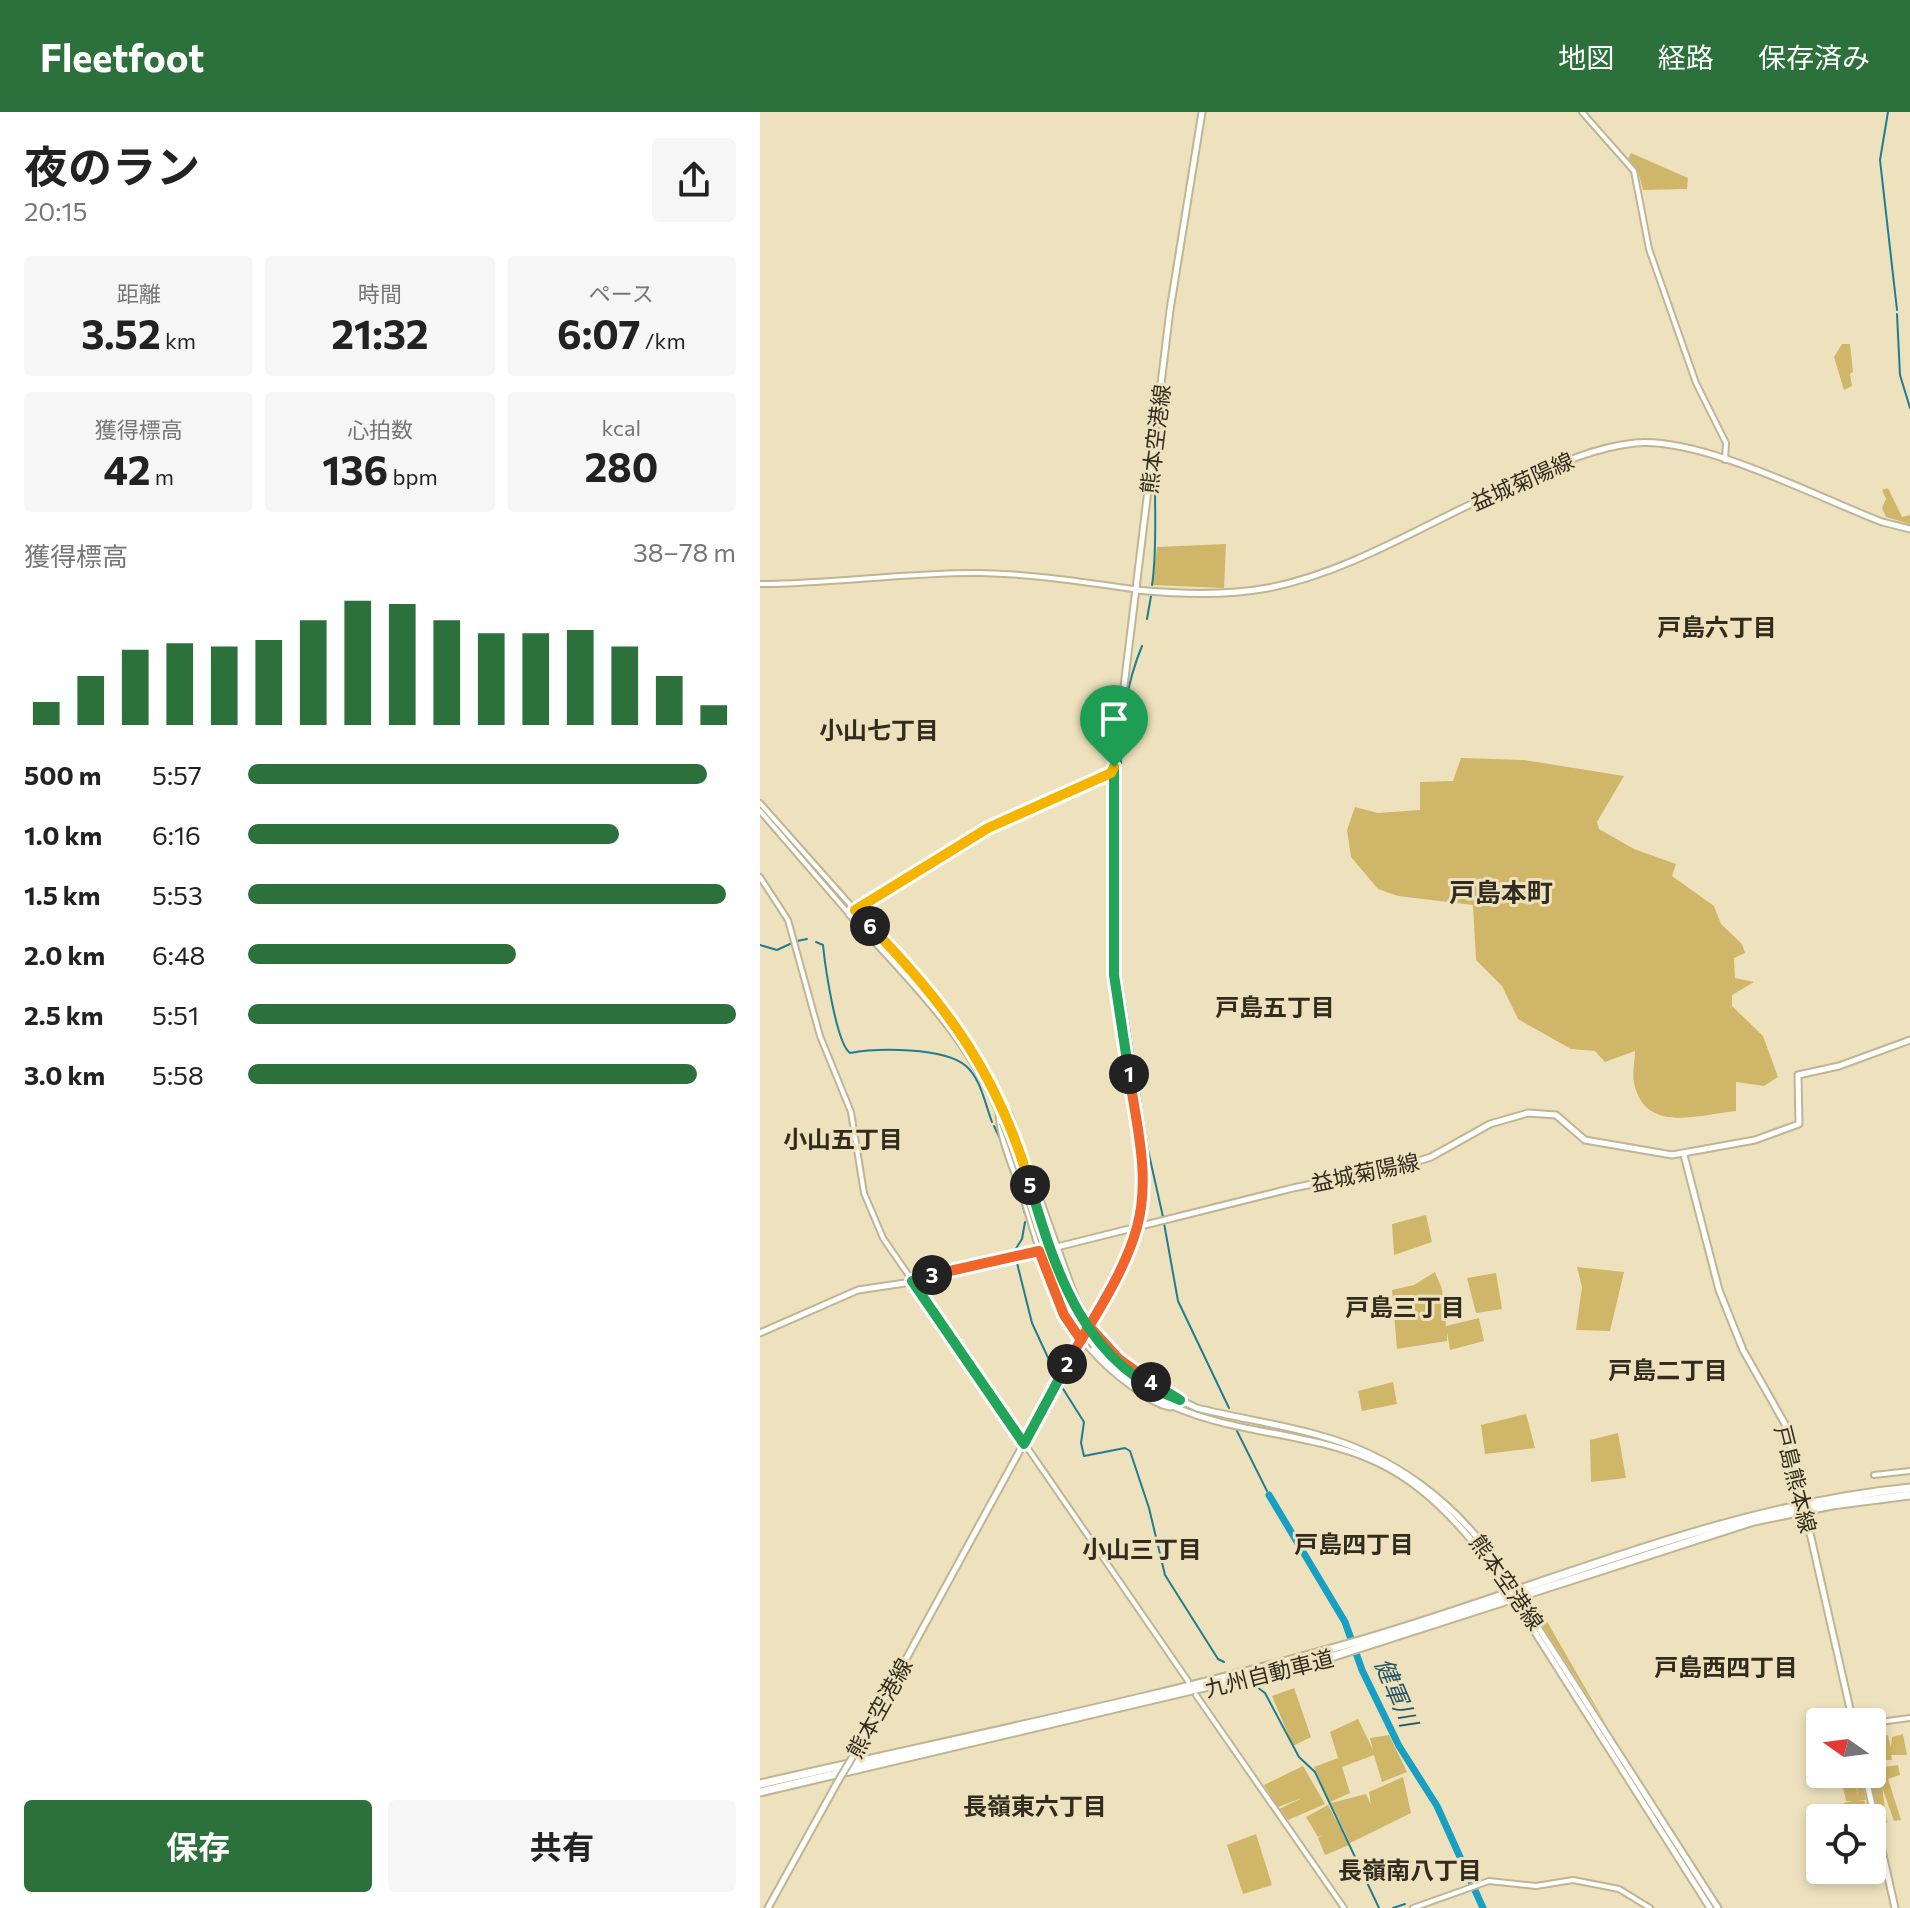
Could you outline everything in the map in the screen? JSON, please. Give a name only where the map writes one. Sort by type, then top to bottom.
[{"type":"highway","name":"九州自動車道","points":[[1360,1645],[1716,1524],[1830,1498],[1910,1488]]},
{"type":"highway","name":"九州自動車道","points":[[760,1784],[1360,1645],[1718,1531],[1820,1507],[1910,1495]]},
{"type":"highway","name":"九州自動車道","points":[[760,1792],[1216,1687],[1344,1649]]},
{"type":"main road","name":"熊本空港線","points":[[768,1908],[1089,1326],[1138,1225],[1142,1157],[1114,975],[1114,767],[1181,226],[1202,112]]},
{"type":"main road","name":"益城菊陽線","points":[[1134,589],[1214,594],[1297,581],[1592,452],[1653,444],[1698,450],[1844,507],[1910,529]]},
{"type":"main road","points":[[852,912],[988,828],[1111,773],[1114,767]]},
{"type":"main road","name":"熊本空港線","points":[[852,912],[946,1013],[974,1053],[1009,1114],[1089,1326],[1119,1359],[1180,1400]]},
{"type":"main road","name":"熊本空港線","points":[[852,912],[940,1015],[981,1075],[1005,1121]]},
{"type":"main road","name":"益城菊陽線","points":[[760,1333],[844,1294],[912,1281],[950,1269],[1057,1247],[1138,1225],[1409,1164],[1431,1157],[1490,1124],[1528,1113],[1556,1115],[1585,1140],[1684,1155],[1795,1127],[1799,1124],[1798,1075],[1839,1066],[1910,1040]]},
{"type":"main road","name":"熊本空港線","points":[[1002,1106],[1045,1235],[1080,1318],[1122,1367],[1176,1407]]},
{"type":"main road","name":"熊本空港線","points":[[999,1112],[1039,1251],[1064,1315],[1081,1340],[1132,1387],[1165,1406],[1327,1444],[1375,1461],[1422,1491],[1446,1512],[1497,1568]]},
{"type":"main road","name":"戸島熊本線","points":[[1684,1155],[1719,1290],[1743,1350],[1785,1424],[1850,1708]]},
{"type":"main road","name":"熊本空港線","points":[[1165,1398],[1250,1422],[1320,1435],[1390,1465],[1425,1487],[1458,1516],[1497,1568],[1710,1908]]},
{"type":"main road","name":"熊本空港線","points":[[1531,1622],[1718,1908]]},
{"type":"main road","points":[[1868,1788],[1895,1908]]},
{"type":"street","points":[[1582,112],[1634,171],[1649,249],[1696,383],[1726,443],[1725,460]]},
{"type":"street","points":[[760,584],[819,584],[979,573],[1027,575],[1134,589]]},
{"type":"street","points":[[760,803],[852,912]]},
{"type":"street","points":[[760,811],[852,912]]},
{"type":"street","points":[[760,877],[788,920],[820,1036],[851,1112],[864,1193],[883,1238],[1188,1681]]},
{"type":"street","points":[[1874,1475],[1910,1471]]},
{"type":"street","points":[[1196,1695],[1344,1908]]},
{"type":"street","points":[[1886,1721],[1910,1718]]},
{"type":"street","points":[[1413,1908],[1489,1881],[1536,1886],[1573,1880],[1619,1889],[1650,1908]]},
{"type":"shaded area","points":[[1631,153],[1688,178],[1687,189],[1643,190],[1638,171],[1628,159]]},
{"type":"shaded area","points":[[1842,344],[1850,344],[1853,372],[1850,374],[1852,386],[1844,390],[1834,357]]},
{"type":"shaded area","points":[[1888,488],[1902,517],[1910,515],[1910,524],[1886,517],[1882,508],[1886,499],[1882,490]]},
{"type":"shaded area","points":[[1226,544],[1224,588],[1152,585],[1157,547]]},
{"type":"shaded area","points":[[1461,758],[1524,760],[1624,776],[1597,822],[1599,829],[1634,849],[1676,864],[1672,876],[1714,906],[1721,924],[1742,944],[1745,953],[1734,958],[1735,978],[1754,982],[1732,995],[1732,1006],[1763,1036],[1778,1077],[1764,1086],[1736,1082],[1736,1111],[1691,1117],[1662,1116],[1650,1110],[1640,1099],[1633,1079],[1635,1051],[1605,1062],[1595,1051],[1571,1049],[1518,1019],[1502,986],[1476,960],[1473,905],[1398,896],[1378,889],[1351,857],[1347,830],[1355,807],[1378,813],[1420,810],[1420,782],[1453,781]]},
{"type":"shaded area","points":[[1426,1215],[1432,1242],[1394,1255],[1392,1224]]},
{"type":"shaded area","points":[[1577,1267],[1624,1272],[1610,1331],[1576,1330],[1582,1287]]},
{"type":"shaded area","points":[[1435,1272],[1442,1289],[1446,1326],[1479,1318],[1484,1341],[1450,1350],[1447,1332],[1447,1341],[1397,1349],[1392,1290],[1414,1285]]},
{"type":"shaded area","points":[[1496,1273],[1502,1309],[1476,1313],[1467,1278]]},
{"type":"shaded area","points":[[1393,1382],[1397,1404],[1362,1411],[1358,1391]]},
{"type":"shaded area","points":[[1526,1414],[1535,1448],[1485,1454],[1481,1425]]},
{"type":"shaded area","points":[[1618,1433],[1626,1478],[1591,1482],[1590,1440]]},
{"type":"shaded area","points":[[1538,1606],[1606,1724],[1531,1608]]},
{"type":"shaded area","points":[[1294,1688],[1311,1737],[1293,1746],[1272,1696]]},
{"type":"shaded area","points":[[1358,1719],[1373,1750],[1370,1738],[1389,1735],[1407,1772],[1382,1782],[1374,1755],[1342,1767],[1350,1793],[1330,1802],[1314,1767],[1338,1758],[1330,1732]]},
{"type":"shaded area","points":[[1903,1734],[1907,1755],[1891,1755],[1892,1760],[1886,1760],[1886,1736],[1891,1748],[1892,1737]]},
{"type":"shaded area","points":[[1898,1765],[1900,1775],[1888,1779],[1901,1820],[1894,1821],[1882,1788],[1886,1788],[1886,1767]]},
{"type":"shaded area","points":[[1303,1766],[1325,1804],[1288,1820],[1279,1809],[1302,1798],[1278,1807],[1264,1785]]},
{"type":"shaded area","points":[[1403,1777],[1411,1813],[1350,1843],[1331,1803],[1366,1794],[1371,1805],[1369,1792]]},
{"type":"shaded area","points":[[1843,1788],[1856,1788],[1858,1796],[1857,1788],[1864,1788],[1866,1800],[1858,1801],[1865,1801],[1865,1804],[1844,1804],[1853,1801],[1846,1801]]},
{"type":"shaded area","points":[[1868,1788],[1882,1788],[1884,1804],[1873,1804]]},
{"type":"shaded area","points":[[1328,1805],[1349,1845],[1325,1855],[1318,1838],[1323,1835],[1318,1837],[1306,1817]]},
{"type":"shaded area","points":[[1256,1834],[1272,1885],[1243,1894],[1227,1845]]},
{"type":"waterway","points":[[1888,112],[1880,160],[1897,310]]},
{"type":"waterway","points":[[1897,314],[1900,375],[1910,408]]},
{"type":"waterway","points":[[1152,585],[1157,446]]},
{"type":"waterway","points":[[1147,619],[1151,596]]},
{"type":"waterway","points":[[1121,764],[1126,704],[1142,646]]},
{"type":"waterway","points":[[1119,833],[1121,771]]},
{"type":"waterway","points":[[1118,840],[1119,958]]},
{"type":"waterway","points":[[797,941],[807,939]]},
{"type":"waterway","points":[[816,942],[823,945],[836,1020],[850,1053],[910,1050],[956,1060],[971,1071],[992,1122]]},
{"type":"waterway","points":[[760,945],[777,950],[792,943]]},
{"type":"waterway","points":[[1119,963],[1148,1150],[1163,1217]]},
{"type":"waterway","points":[[994,1126],[1002,1143]]},
{"type":"waterway","points":[[1015,1179],[1025,1214]]},
{"type":"waterway","points":[[1015,1250],[1022,1239],[1025,1222]]},
{"type":"waterway","points":[[1164,1223],[1178,1301],[1229,1408]]},
{"type":"waterway","points":[[1016,1259],[1032,1323],[1056,1375]]},
{"type":"waterway","points":[[1060,1384],[1084,1422],[1081,1443],[1084,1456],[1125,1448],[1130,1451],[1149,1508],[1165,1575],[1218,1659],[1224,1662]]},
{"type":"waterway","points":[[1236,1429],[1267,1491]]},
{"type":"waterway","name":"健軍川","points":[[1269,1495],[1345,1622],[1362,1670],[1399,1746],[1437,1806],[1483,1908]]},
{"type":"waterway","points":[[1257,1687],[1265,1693],[1299,1757],[1315,1772],[1379,1908]]},
{"type":"waterway","points":[[1393,1908],[1405,1904]]},
{"type":"district","name":"戸島六丁目","points":[[1717,626]]},
{"type":"district","name":"小山七丁目","points":[[879,729]]},
{"type":"district","name":"戸島本町","points":[[1501,891]]},
{"type":"district","name":"戸島五丁目","points":[[1275,1006]]},
{"type":"district","name":"小山五丁目","points":[[843,1138]]},
{"type":"district","name":"戸島三丁目","points":[[1405,1306]]},
{"type":"district","name":"戸島二丁目","points":[[1668,1369]]},
{"type":"district","name":"戸島四丁目","points":[[1354,1543]]},
{"type":"district","name":"小山三丁目","points":[[1142,1548]]},
{"type":"district","name":"戸島西四丁目","points":[[1726,1666]]},
{"type":"district","name":"長嶺東六丁目","points":[[1035,1805]]},
{"type":"district","name":"長嶺南八丁目","points":[[1410,1869]]},
{"type":"route","points":[[1114,767],[1111,773],[988,828],[855,910],[930,992],[961,1033],[994,1086],[1025,1168],[1045,1235],[1069,1297],[1084,1325],[1090,1333],[1101,1346],[1122,1367],[1157,1391],[1180,1400],[1119,1359],[1089,1326],[1085,1333],[1081,1340],[1064,1315],[1039,1251],[950,1269],[912,1281],[1024,1444],[1050,1395],[1081,1340],[1085,1333],[1089,1326],[1113,1280],[1138,1225],[1143,1181],[1142,1157],[1114,975],[1111,793],[1114,767]]}]
